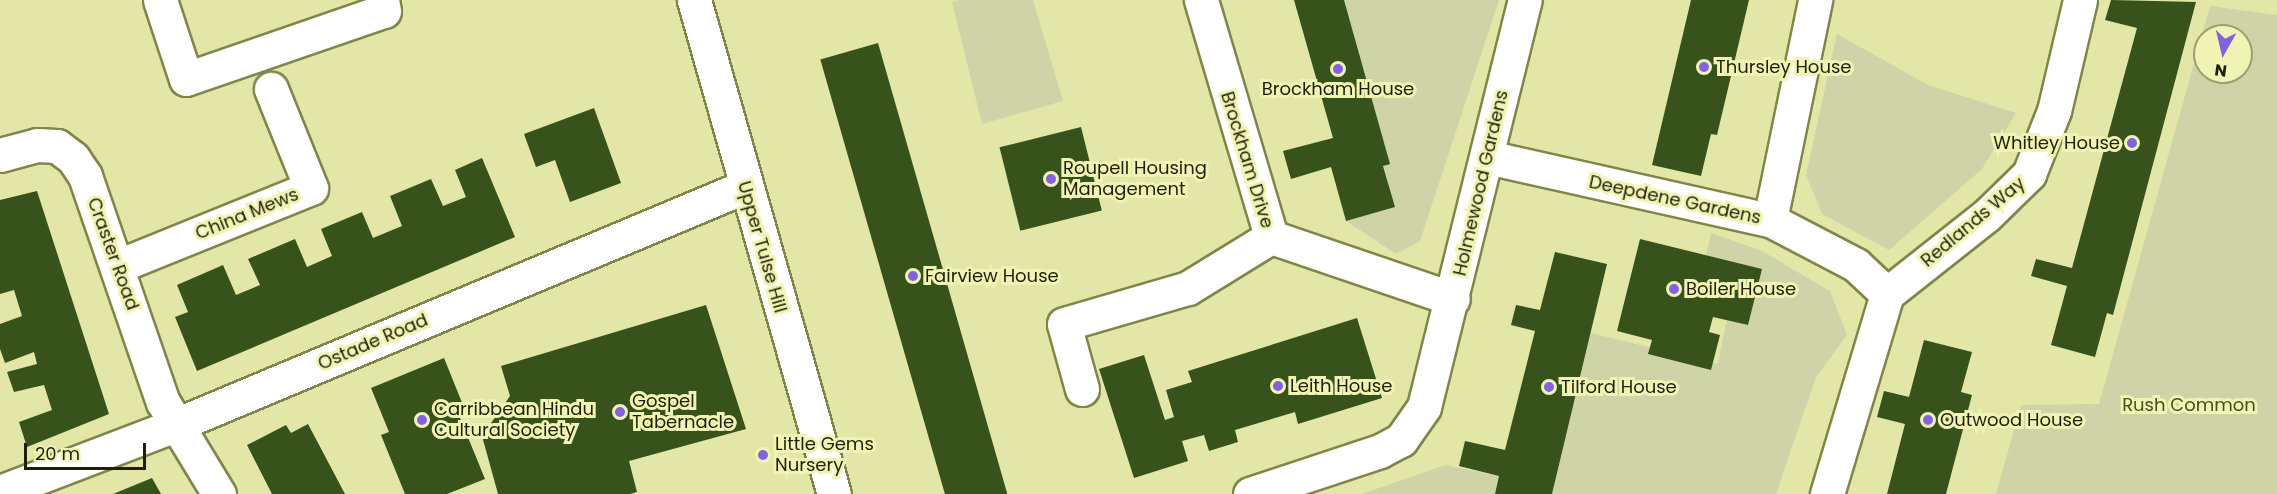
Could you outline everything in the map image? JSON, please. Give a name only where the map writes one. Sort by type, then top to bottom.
[{"type":"street","points":[[160,0],[186,79],[384,11],[382,0]]},
{"type":"street","name":"Upper Tulse Hill","points":[[694,0],[744,187],[834,494]]},
{"type":"street","name":"Brockham Drive","points":[[1202,0],[1270,237],[1453,299]]},
{"type":"street","name":"Holmewood Gardens","points":[[1250,494],[1380,451],[1401,440],[1424,407],[1453,299],[1525,0]]},
{"type":"street","points":[[1770,220],[1815,0]]},
{"type":"street","name":"Redlands Way","points":[[1887,294],[1987,215],[2029,174],[2054,111],[2080,0]]},
{"type":"street","name":"China Mews","points":[[118,266],[311,188],[271,89]]},
{"type":"street","name":"Craster Road","points":[[0,155],[57,146],[73,158],[86,176],[163,402],[219,494]]},
{"type":"street","name":"Deepdene Gardens","points":[[1487,157],[1770,220],[1856,265],[1887,294]]},
{"type":"street","name":"Ostade Road","points":[[0,492],[178,424],[744,187]]},
{"type":"street","points":[[1082,389],[1064,324],[1188,288],[1270,237]]},
{"type":"street","points":[[1827,494],[1887,294]]},
{"type":"green space","points":[[958,0],[1033,0],[1063,101],[982,124],[952,2]]},
{"type":"green space","points":[[1342,0],[1499,0],[1420,241],[1396,254],[1346,221],[1394,207]]},
{"type":"green space","name":"Rush Common","points":[[2210,6],[2277,15],[2277,494],[1996,494],[2021,405],[2099,404],[2193,67],[2193,84],[2253,84],[2253,24],[2205,24]]},
{"type":"green space","points":[[1837,34],[1928,85],[2016,113],[1982,169],[1889,250],[1822,214],[1806,175]]},
{"type":"green space","points":[[1711,233],[1762,251],[1830,291],[1847,335],[1816,377],[1776,494],[1552,494],[1591,333],[1718,364],[1733,289],[1701,280]]},
{"type":"green space","points":[[1445,465],[1499,476],[1495,494],[1362,494]]},
{"type":"building","name":"Brockham House","points":[[1294,0],[1344,0],[1390,164],[1383,166],[1395,207],[1346,221],[1331,167],[1291,179],[1283,151],[1333,138]]},
{"type":"building","name":"Thursley House","points":[[1691,0],[1749,0],[1717,135],[1711,134],[1701,176],[1652,165]]},
{"type":"building","name":"Whitley House","points":[[2111,0],[2196,2],[2113,315],[2107,313],[2095,357],[2051,345],[2067,286],[2031,276],[2036,259],[2072,268],[2137,28],[2105,20]]},
{"type":"building","name":"Fairview House","points":[[878,43],[1007,494],[945,494],[820,60]]},
{"type":"building","points":[[594,108],[621,183],[570,202],[555,160],[536,167],[524,134]]},
{"type":"building","name":"Roupell Housing Management","points":[[1081,127],[1102,210],[1020,231],[999,147]]},
{"type":"building","points":[[482,158],[515,237],[197,371],[175,317],[188,312],[177,285],[223,265],[236,295],[260,285],[248,259],[295,239],[307,267],[332,256],[321,229],[362,212],[373,238],[402,226],[390,196],[431,179],[443,206],[466,197],[455,170]]},
{"type":"building","points":[[37,191],[109,414],[27,447],[19,422],[52,410],[44,385],[14,392],[7,372],[37,364],[34,352],[5,363],[0,349],[0,324],[22,316],[14,290],[0,294],[0,200]]},
{"type":"building","name":"Boiler House","points":[[1640,239],[1762,269],[1748,325],[1713,317],[1709,332],[1720,335],[1711,370],[1648,354],[1652,340],[1617,331]]},
{"type":"building","name":"Tilford House","points":[[1555,252],[1607,264],[1552,494],[1495,494],[1499,476],[1459,466],[1465,441],[1505,450],[1535,331],[1511,325],[1516,305],[1540,310]]},
{"type":"building","name":"Gospel Tabernacle","points":[[706,305],[746,429],[629,461],[637,492],[630,494],[498,494],[482,436],[510,396],[501,366]]},
{"type":"building","name":"Leith House","points":[[1357,318],[1382,398],[1298,424],[1295,412],[1235,430],[1238,442],[1209,451],[1204,435],[1182,441],[1188,461],[1134,478],[1099,369],[1144,355],[1165,420],[1174,417],[1166,390],[1192,382],[1188,371]]},
{"type":"building","name":"Outwood House","points":[[1924,340],[1972,352],[1961,392],[1972,395],[1946,494],[1887,494],[1905,424],[1877,417],[1884,391],[1909,397]]},
{"type":"building","name":"Carribbean Hindu Cultural Society","points":[[444,358],[463,405],[456,408],[485,479],[447,494],[405,494],[381,435],[389,432],[371,388]]},
{"type":"building","points":[[308,424],[345,494],[272,494],[247,445],[286,425],[291,433]]},
{"type":"building","points":[[152,478],[161,494],[113,494]]},
{"type":"place","name":"Thursley House","points":[[1704,67]]},
{"type":"place","name":"Brockham House","points":[[1338,69]]},
{"type":"place","name":"Whitley House","points":[[2132,143]]},
{"type":"place","name":"Roupell Housing Management","points":[[1051,179]]},
{"type":"place","name":"Fairview House","points":[[913,276]]},
{"type":"place","name":"Boiler House","points":[[1674,289]]},
{"type":"place","name":"Leith House","points":[[1278,386]]},
{"type":"place","name":"Tilford House","points":[[1549,387]]},
{"type":"place","name":"Gospel Tabernacle","points":[[620,412]]},
{"type":"place","name":"Carribbean Hindu Cultural Society","points":[[422,420]]},
{"type":"place","name":"Outwood House","points":[[1928,420]]},
{"type":"place","name":"Little Gems Nursery","points":[[763,455]]}]
